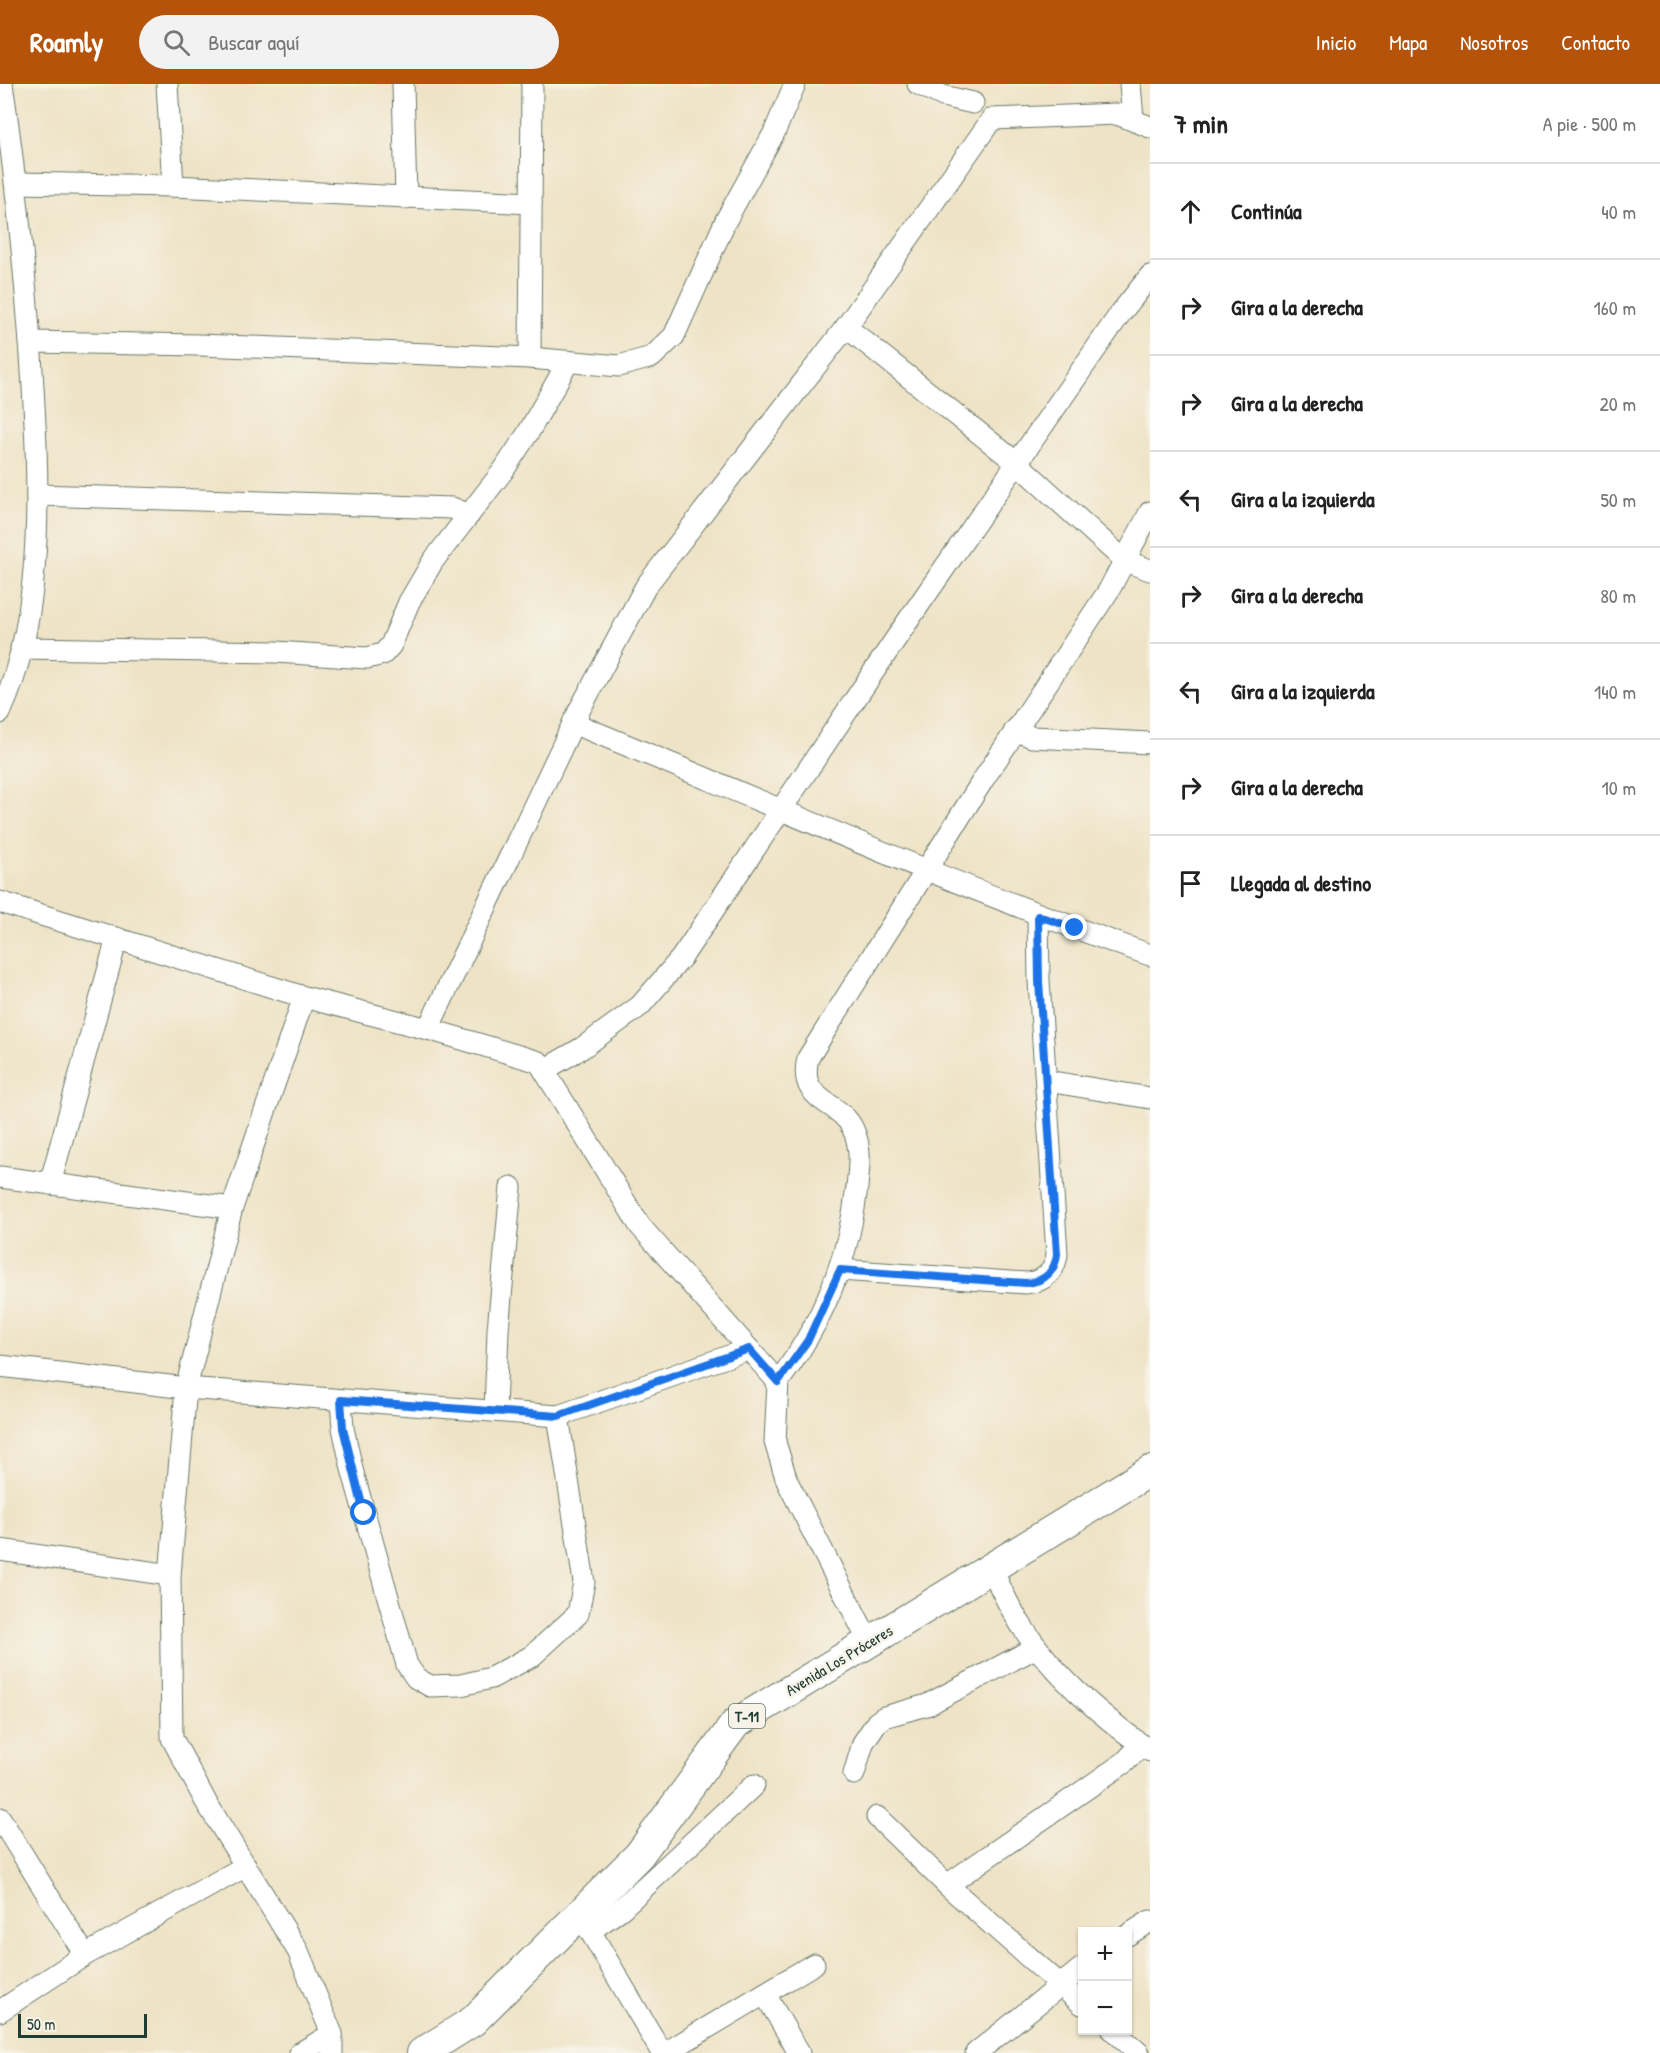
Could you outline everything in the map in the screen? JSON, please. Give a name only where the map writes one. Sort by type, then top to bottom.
[{"type":"highway","name":"Avenida Los Próceres","points":[[422,2053],[473,2020],[585,1922],[639,1855],[735,1724],[1150,1471]]},
{"type":"street","points":[[0,713],[12,687],[21,648],[33,564],[37,495],[37,442],[18,183],[2,84]]},
{"type":"street","points":[[167,84],[173,186]]},
{"type":"street","points":[[403,84],[406,198]]},
{"type":"street","points":[[530,358],[532,84]]},
{"type":"street","points":[[30,342],[200,345],[530,358],[607,366],[632,364],[652,357],[668,344],[679,327],[726,220],[774,133],[795,84]]},
{"type":"street","points":[[918,84],[943,96],[973,94],[979,118],[986,127]]},
{"type":"street","points":[[1130,84],[1130,103],[1142,123]]},
{"type":"street","points":[[428,1029],[573,723],[646,586],[846,327],[992,119],[1064,114],[1117,114],[1142,123]]},
{"type":"street","points":[[18,183],[173,186],[531,203]]},
{"type":"street","points":[[544,1070],[592,1042],[640,1006],[701,931],[781,809],[1120,314],[1150,276]]},
{"type":"street","points":[[846,327],[1018,464],[1125,561],[1150,570]]},
{"type":"street","points":[[21,648],[240,651],[375,658],[383,654],[392,645],[420,581],[503,471],[528,433],[568,362]]},
{"type":"street","points":[[37,495],[452,508],[468,515]]},
{"type":"street","points":[[869,1642],[787,1481],[775,1442],[778,1382],[812,1333],[840,1270],[855,1202],[859,1148],[849,1122],[813,1093],[807,1081],[806,1066],[812,1050],[1015,730],[1109,590],[1125,561],[1134,538],[1150,512]]},
{"type":"street","points":[[573,723],[926,871],[1038,916],[1150,955]]},
{"type":"street","points":[[1015,730],[1032,737],[1150,743]]},
{"type":"street","points":[[0,902],[304,997],[428,1029],[539,1062],[640,1226],[778,1382]]},
{"type":"street","points":[[840,1270],[1026,1283],[1039,1281],[1050,1274],[1057,1254],[1039,981],[1038,916]]},
{"type":"street","points":[[51,1184],[117,938]]},
{"type":"street","points":[[300,2053],[332,2044],[298,1951],[206,1802],[172,1738],[170,1575],[186,1388],[232,1208],[304,997]]},
{"type":"street","points":[[1047,1082],[1150,1098]]},
{"type":"street","points":[[0,1177],[232,1208]]},
{"type":"street","points":[[495,1411],[498,1330],[511,1187]]},
{"type":"street","points":[[0,1366],[186,1388],[558,1416],[749,1349]]},
{"type":"street","points":[[341,1400],[343,1428],[352,1469],[407,1665],[416,1678],[438,1687],[476,1682],[505,1672],[532,1656],[579,1614],[584,1582],[558,1416]]},
{"type":"street","points":[[0,1550],[170,1575]]},
{"type":"street","points":[[947,1885],[1146,1748],[1081,1695],[1035,1648],[1008,1606],[992,1568]]},
{"type":"street","points":[[854,1774],[863,1743],[877,1722],[884,1716],[927,1705],[1035,1648]]},
{"type":"street","points":[[754,1785],[621,1909],[585,1922],[664,2053],[814,1964]]},
{"type":"street","points":[[878,1817],[947,1885],[1078,2000]]},
{"type":"street","points":[[0,1818],[85,1955]]},
{"type":"street","points":[[651,1839],[673,1859]]},
{"type":"street","points":[[0,2011],[85,1955],[246,1866]]},
{"type":"street","points":[[1132,1932],[1150,1921]]},
{"type":"street","points":[[976,2053],[1078,1972]]},
{"type":"street","points":[[765,1994],[799,2053]]},
{"type":"street","points":[[1118,2035],[1139,2053]]},
{"type":"route","points":[[364,1513],[343,1428],[341,1400],[558,1416],[749,1349],[778,1382],[808,1340],[840,1270],[1026,1283],[1039,1281],[1050,1274],[1057,1254],[1039,981],[1038,916],[1075,928]]}]
